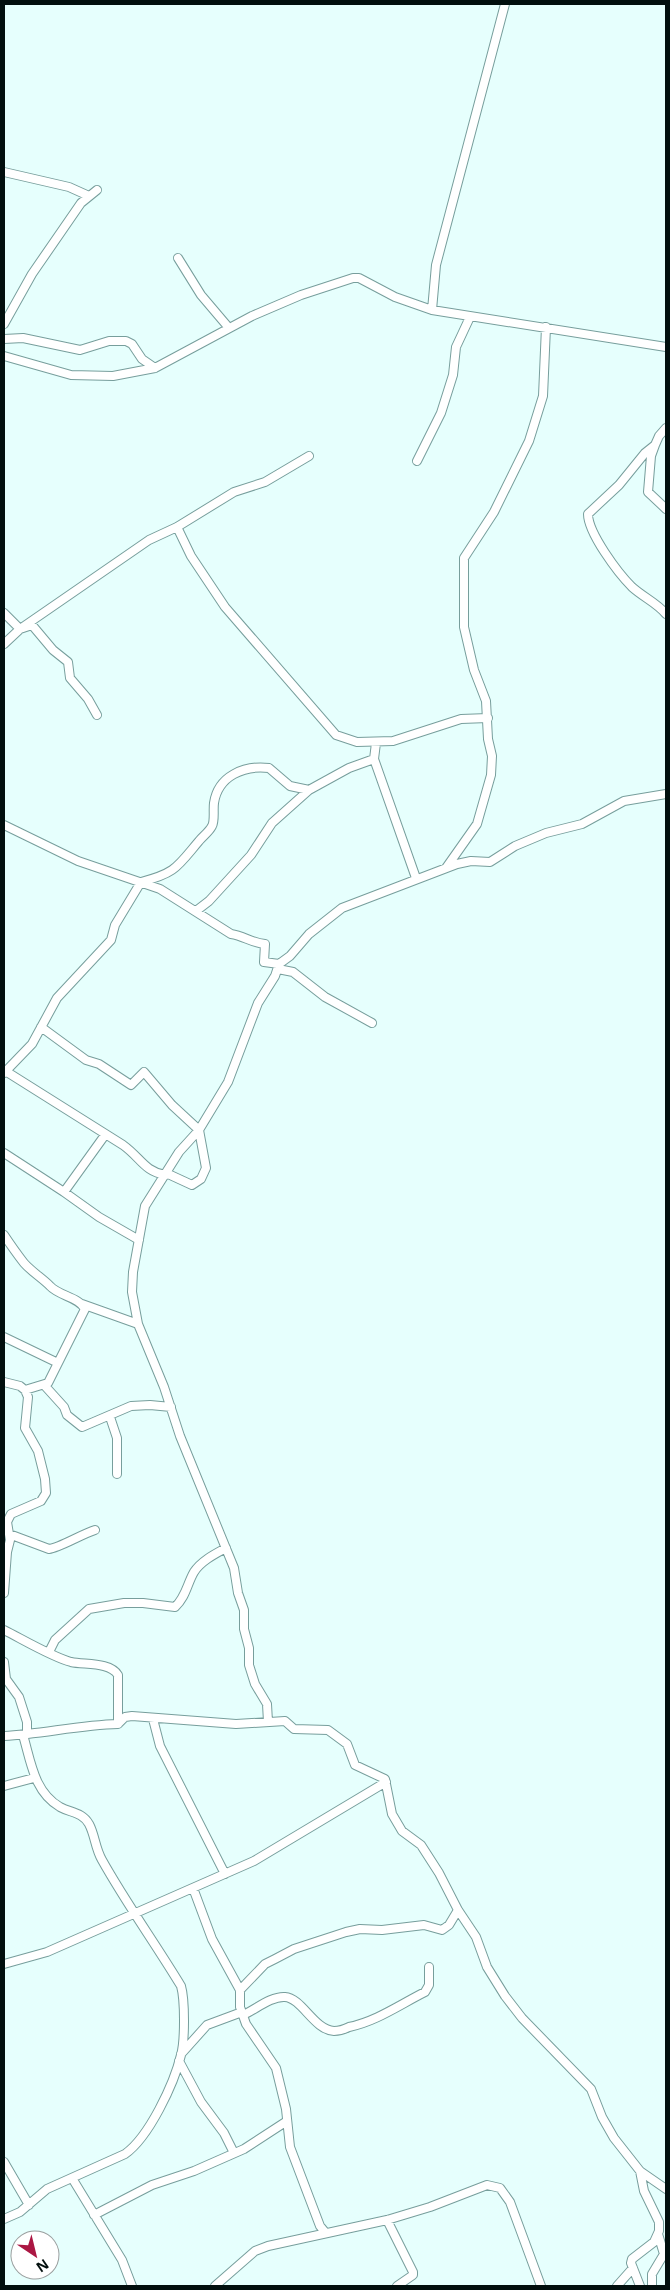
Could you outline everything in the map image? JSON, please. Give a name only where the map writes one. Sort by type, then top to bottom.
[{"type":"street","points":[[432,310],[436,265],[505,4]]},
{"type":"street","points":[[4,172],[69,187],[89,196]]},
{"type":"street","points":[[4,324],[32,274],[81,203],[97,190]]},
{"type":"street","points":[[178,258],[201,295],[229,328]]},
{"type":"street","points":[[4,356],[71,374],[113,376],[155,368],[252,316],[348,278],[359,278],[395,297],[432,310],[666,346]]},
{"type":"street","points":[[417,461],[441,413],[453,375],[456,347],[470,317]]},
{"type":"street","points":[[446,868],[477,824],[489,789],[492,756],[488,739],[486,701],[474,670],[464,627],[464,558],[494,512],[529,441],[542,396],[546,327]]},
{"type":"street","points":[[4,339],[23,338],[80,350],[109,341],[126,341],[132,344],[142,359],[155,368]]},
{"type":"street","points":[[666,428],[659,436],[655,445],[648,492],[666,509]]},
{"type":"street","points":[[655,445],[645,453],[619,485],[588,514],[588,522],[598,541],[625,579],[666,614]]},
{"type":"street","points":[[4,644],[20,629],[149,540],[177,527],[234,492],[265,482],[309,456]]},
{"type":"street","points":[[177,527],[191,556],[225,607],[340,738],[357,742],[376,743],[404,739],[461,719],[488,718]]},
{"type":"street","points":[[4,613],[20,629]]},
{"type":"street","points":[[20,629],[32,625],[53,650],[68,662],[70,678],[88,698],[97,715]]},
{"type":"street","points":[[376,743],[374,759],[416,878]]},
{"type":"street","points":[[196,911],[251,856],[272,823],[309,790],[349,768],[374,759]]},
{"type":"street","points":[[41,1027],[86,1060],[99,1064],[131,1085],[144,1072],[172,1105],[199,1130],[206,1168],[201,1178],[192,1185],[165,1174],[151,1172],[135,1154],[5,1072],[32,1044],[41,1027],[58,998],[111,940],[115,925],[141,882],[162,877],[174,869],[212,826],[214,804],[218,790],[225,780],[249,768],[269,768],[290,786],[309,790]]},
{"type":"street","points":[[268,1722],[267,1704],[255,1684],[249,1665],[249,1648],[244,1629],[243,1606],[238,1593],[234,1568],[180,1436],[171,1407],[138,1324],[132,1292],[145,1206],[178,1152],[199,1130],[228,1082],[258,1003],[279,966],[309,934],[342,908],[416,878],[471,861],[490,862],[516,846],[546,833],[582,824],[624,801],[666,794]]},
{"type":"street","points":[[4,825],[78,861],[160,888],[231,934],[244,936],[252,943],[265,944],[264,962],[293,972],[325,998],[372,1023]]},
{"type":"street","points":[[64,1192],[105,1136]]},
{"type":"street","points":[[4,1153],[99,1217],[139,1240]]},
{"type":"street","points":[[4,1234],[25,1264],[45,1279],[51,1287],[82,1304],[138,1324]]},
{"type":"street","points":[[25,1390],[45,1386],[52,1378],[85,1310],[82,1304]]},
{"type":"street","points":[[4,1336],[58,1363]]},
{"type":"street","points":[[4,1382],[20,1386],[25,1390],[28,1397],[25,1428],[38,1451],[45,1479],[46,1493],[41,1501],[11,1514],[7,1522],[9,1534],[4,1593]]},
{"type":"street","points":[[45,1386],[64,1407],[67,1415],[82,1427],[137,1405],[171,1407]]},
{"type":"street","points":[[110,1416],[117,1438],[116,1474]]},
{"type":"street","points":[[9,1534],[49,1549],[95,1530]]},
{"type":"street","points":[[49,1652],[55,1640],[89,1609],[124,1603],[175,1607],[183,1600],[194,1572],[199,1565],[226,1548]]},
{"type":"street","points":[[4,1630],[69,1662],[109,1668],[115,1671],[118,1675],[118,1724]]},
{"type":"street","points":[[4,1662],[6,1679],[19,1698],[27,1722],[25,1735],[34,1778],[45,1794],[57,1805],[78,1814],[87,1821],[100,1857],[181,1986],[184,2000],[180,2058],[161,2105],[136,2147],[125,2154],[47,2189],[20,2212],[4,2219]]},
{"type":"street","points":[[4,1736],[25,1735],[86,1725],[118,1724],[129,1716],[236,1724],[285,1721],[292,1728],[304,1731],[330,1731],[347,1744],[354,1765],[373,1775],[383,1777],[386,1782],[392,1814],[402,1831],[415,1840],[427,1853],[449,1890],[458,1910],[476,1937],[487,1967],[505,1996],[522,2018],[592,2089],[598,2109],[614,2138],[640,2171],[666,2189]]},
{"type":"street","points":[[153,1719],[160,1746],[226,1874]]},
{"type":"street","points":[[4,1786],[34,1778]]},
{"type":"street","points":[[4,1964],[47,1952],[254,1861],[386,1782]]},
{"type":"street","points":[[192,1888],[212,1939],[240,1990],[246,2024],[276,2068],[286,2109],[290,2147],[320,2226],[325,2232]]},
{"type":"street","points":[[240,1990],[265,1964],[294,1949],[360,1929],[382,1930],[424,1925],[442,1930],[449,1925],[458,1910]]},
{"type":"street","points":[[180,2058],[207,2026],[285,1997],[291,1999],[314,2021],[328,2029],[335,2031],[365,2024],[425,1992],[428,1985],[428,1967]]},
{"type":"street","points":[[180,2058],[201,2102],[224,2133],[234,2153]]},
{"type":"street","points":[[94,2215],[152,2185],[194,2171],[253,2145],[287,2121]]},
{"type":"street","points":[[4,2162],[29,2205]]},
{"type":"street","points":[[640,2171],[644,2191],[659,2222],[658,2234],[664,2254],[652,2274],[652,2286]]},
{"type":"street","points":[[72,2178],[122,2260],[132,2286]]},
{"type":"street","points":[[215,2286],[256,2251],[268,2246],[325,2232],[344,2231],[387,2220],[430,2207],[487,2186],[500,2188],[513,2208],[541,2286]]},
{"type":"street","points":[[387,2220],[413,2272],[413,2275],[397,2286]]},
{"type":"street","points":[[640,2286],[633,2268],[632,2259],[654,2242],[658,2234]]},
{"type":"street","points":[[616,2286],[633,2268]]}]
